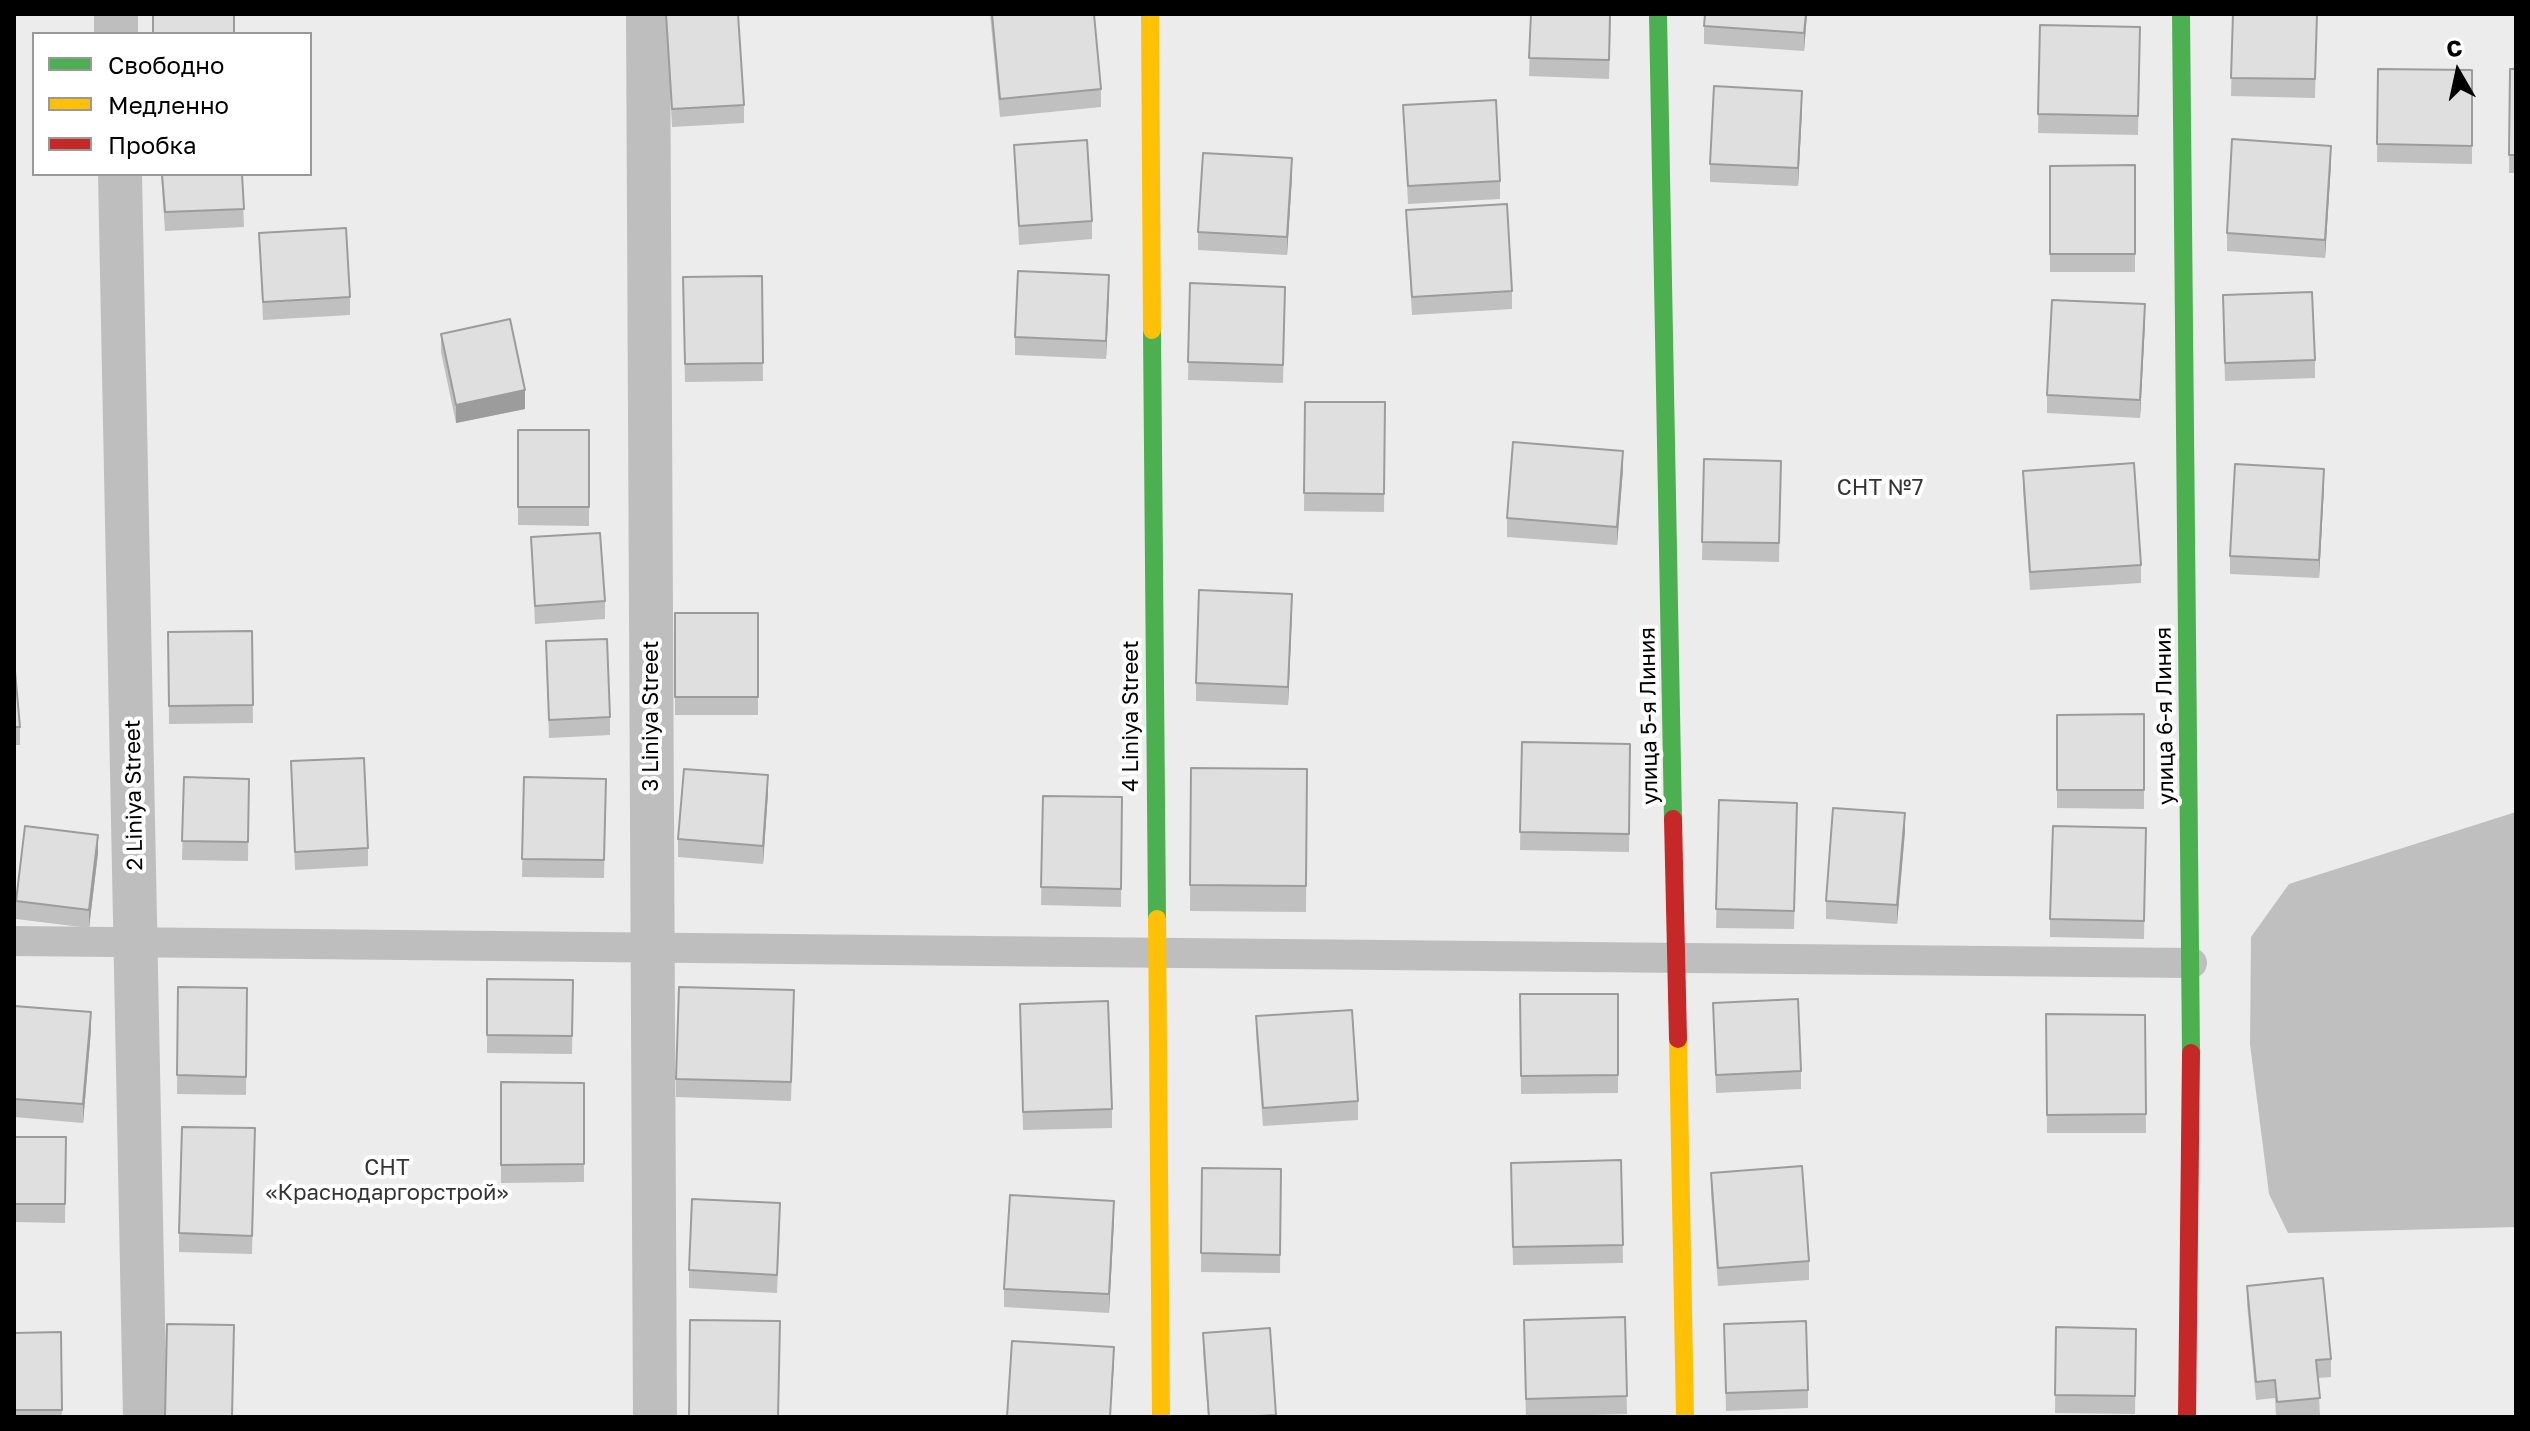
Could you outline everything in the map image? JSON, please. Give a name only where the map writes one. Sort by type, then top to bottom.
[{"type":"street","name":"3 Liniya Street","points":[[648,14],[655,1417]]},
{"type":"street","name":"4 Liniya Street","points":[[1150,14],[1161,1417]]},
{"type":"street","name":"улица 5-я Линия","points":[[1658,14],[1685,1417]]},
{"type":"street","name":"улица 6-я Линия","points":[[2181,14],[2192,963],[2187,1417]]},
{"type":"street","name":"2 Liniya Street","points":[[120,176],[138,942],[145,1417]]},
{"type":"lane","points":[[14,941],[652,945],[1678,961],[2192,963]]},
{"type":"green space","name":"СНТ №7","points":[[14,14],[2516,14],[2516,1417],[14,1417]]},
{"type":"shaded area","points":[[2516,812],[2516,1227],[2288,1233],[2269,1194],[2250,1044],[2251,937],[2289,884]]},
{"type":"building","points":[[153,14],[234,14],[234,32],[153,32]]},
{"type":"building","points":[[666,14],[738,14],[744,105],[672,109]]},
{"type":"building","points":[[992,14],[1094,14],[1101,89],[1000,99]]},
{"type":"building","points":[[1531,14],[1610,14],[1609,60],[1529,58]]},
{"type":"building","points":[[1705,14],[1806,14],[1804,33],[1704,26]]},
{"type":"building","points":[[2233,14],[2317,14],[2315,79],[2231,78]]},
{"type":"building","points":[[2040,25],[2140,27],[2138,116],[2038,114]]},
{"type":"building","points":[[2378,69],[2472,70],[2472,146],[2377,144]]},
{"type":"building","points":[[2510,69],[2516,69],[2516,155],[2509,155]]},
{"type":"building","points":[[1714,86],[1802,91],[1798,168],[1710,164]]},
{"type":"building","points":[[1496,100],[1500,181],[1408,186],[1403,105]]},
{"type":"building","points":[[2232,139],[2331,146],[2325,240],[2227,233]]},
{"type":"building","points":[[1087,140],[1092,221],[1019,226],[1014,145]]},
{"type":"building","points":[[1203,153],[1292,158],[1287,237],[1198,232]]},
{"type":"building","points":[[2135,165],[2135,254],[2050,254],[2050,166]]},
{"type":"building","points":[[162,176],[242,176],[244,209],[165,212]]},
{"type":"building","points":[[1507,204],[1512,291],[1412,297],[1406,210]]},
{"type":"building","points":[[346,228],[350,297],[263,302],[259,233]]},
{"type":"building","points":[[1018,271],[1109,275],[1106,341],[1015,337]]},
{"type":"building","points":[[762,276],[763,363],[685,364],[683,277]]},
{"type":"building","points":[[1190,283],[1285,287],[1283,365],[1188,362]]},
{"type":"building","points":[[2312,292],[2315,360],[2225,363],[2223,295]]},
{"type":"building","points":[[2052,300],[2145,304],[2140,400],[2047,395]]},
{"type":"building","points":[[510,319],[525,390],[456,405],[441,334]]},
{"type":"building","points":[[1305,402],[1385,402],[1384,494],[1304,493]]},
{"type":"building","points":[[518,430],[589,430],[589,507],[518,507]]},
{"type":"building","points":[[1513,442],[1623,451],[1617,527],[1507,518]]},
{"type":"building","points":[[1704,459],[1781,461],[1779,543],[1702,542]]},
{"type":"building","points":[[2134,463],[2141,565],[2030,572],[2023,471]]},
{"type":"building","points":[[2235,464],[2324,469],[2319,560],[2230,556]]},
{"type":"building","points":[[600,533],[605,601],[535,606],[531,537]]},
{"type":"building","points":[[1199,590],[1292,594],[1288,687],[1196,683]]},
{"type":"building","points":[[675,613],[758,613],[758,697],[675,697]]},
{"type":"building","points":[[252,631],[253,705],[169,706],[168,632]]},
{"type":"building","points":[[607,639],[610,717],[549,720],[546,641]]},
{"type":"building","points":[[14,660],[20,727],[14,727]]},
{"type":"building","points":[[2144,714],[2144,790],[2057,790],[2057,715]]},
{"type":"building","points":[[1522,742],[1630,744],[1629,834],[1520,832]]},
{"type":"building","points":[[364,758],[368,848],[295,852],[291,761]]},
{"type":"building","points":[[1191,768],[1307,769],[1306,886],[1190,885]]},
{"type":"building","points":[[684,769],[768,775],[763,846],[678,839]]},
{"type":"building","points":[[184,777],[249,779],[248,842],[182,841]]},
{"type":"building","points":[[524,777],[606,779],[604,860],[522,859]]},
{"type":"building","points":[[1043,796],[1122,797],[1121,889],[1041,887]]},
{"type":"building","points":[[1719,800],[1797,803],[1794,911],[1716,909]]},
{"type":"building","points":[[1833,808],[1905,813],[1897,905],[1826,901]]},
{"type":"building","points":[[25,826],[98,835],[89,910],[16,901]]},
{"type":"building","points":[[2053,826],[2146,828],[2144,921],[2050,919]]},
{"type":"building","points":[[487,979],[573,980],[572,1036],[487,1035]]},
{"type":"building","points":[[178,987],[247,988],[246,1077],[177,1075]]},
{"type":"building","points":[[679,987],[794,990],[791,1082],[676,1079]]},
{"type":"building","points":[[1520,994],[1618,994],[1618,1075],[1521,1076]]},
{"type":"building","points":[[1798,999],[1801,1071],[1716,1075],[1713,1003]]},
{"type":"building","points":[[1108,1001],[1112,1109],[1023,1112],[1020,1004]]},
{"type":"building","points":[[14,1006],[91,1012],[83,1104],[14,1099]]},
{"type":"building","points":[[1352,1010],[1358,1101],[1263,1108],[1256,1016]]},
{"type":"building","points":[[2046,1014],[2145,1015],[2146,1114],[2047,1115]]},
{"type":"building","points":[[501,1082],[584,1083],[584,1164],[501,1165]]},
{"type":"building","points":[[182,1127],[255,1128],[252,1236],[179,1233]]},
{"type":"building","points":[[14,1137],[66,1137],[65,1204],[14,1204]]},
{"type":"building","points":[[1621,1160],[1623,1245],[1513,1247],[1511,1163]]},
{"type":"building","points":[[1802,1166],[1809,1261],[1718,1268],[1711,1173]]},
{"type":"building","points":[[1202,1168],[1281,1169],[1280,1255],[1201,1253]]},
{"type":"building","points":[[1010,1195],[1114,1201],[1109,1294],[1004,1289]]},
{"type":"building","points":[[692,1199],[780,1203],[777,1275],[689,1270]]},
{"type":"building","points":[[2323,1278],[2331,1359],[2316,1360],[2320,1398],[2277,1402],[2275,1380],[2256,1382],[2247,1286]]},
{"type":"building","points":[[1625,1317],[1627,1396],[1526,1399],[1524,1320]]},
{"type":"building","points":[[690,1320],[780,1321],[778,1417],[689,1417]]},
{"type":"building","points":[[1806,1321],[1808,1390],[1726,1393],[1724,1324]]},
{"type":"building","points":[[167,1324],[234,1325],[232,1417],[165,1417]]},
{"type":"building","points":[[2056,1327],[2136,1329],[2135,1396],[2055,1395]]},
{"type":"building","points":[[1270,1328],[1276,1415],[1209,1417],[1203,1333]]},
{"type":"building","points":[[61,1332],[62,1410],[14,1410],[14,1333]]},
{"type":"building","points":[[1012,1341],[1114,1347],[1110,1417],[1007,1417]]},
{"type":"traffic: fast","points":[[1658,14],[1673,819]]},
{"type":"traffic: fast","points":[[2181,14],[2191,1053]]},
{"type":"traffic: fast","points":[[1152,330],[1157,919]]},
{"type":"traffic: slow","points":[[1150,14],[1152,330]]},
{"type":"traffic: slow","points":[[1157,919],[1161,1417]]},
{"type":"traffic: slow","points":[[1678,1039],[1685,1417]]},
{"type":"traffic: jam","points":[[1673,819],[1678,1039]]},
{"type":"traffic: jam","points":[[2187,1417],[2191,1053]]},
{"type":"park label","name":"СНТ «Краснодаргорстрой»","points":[[387,1180]]}]
